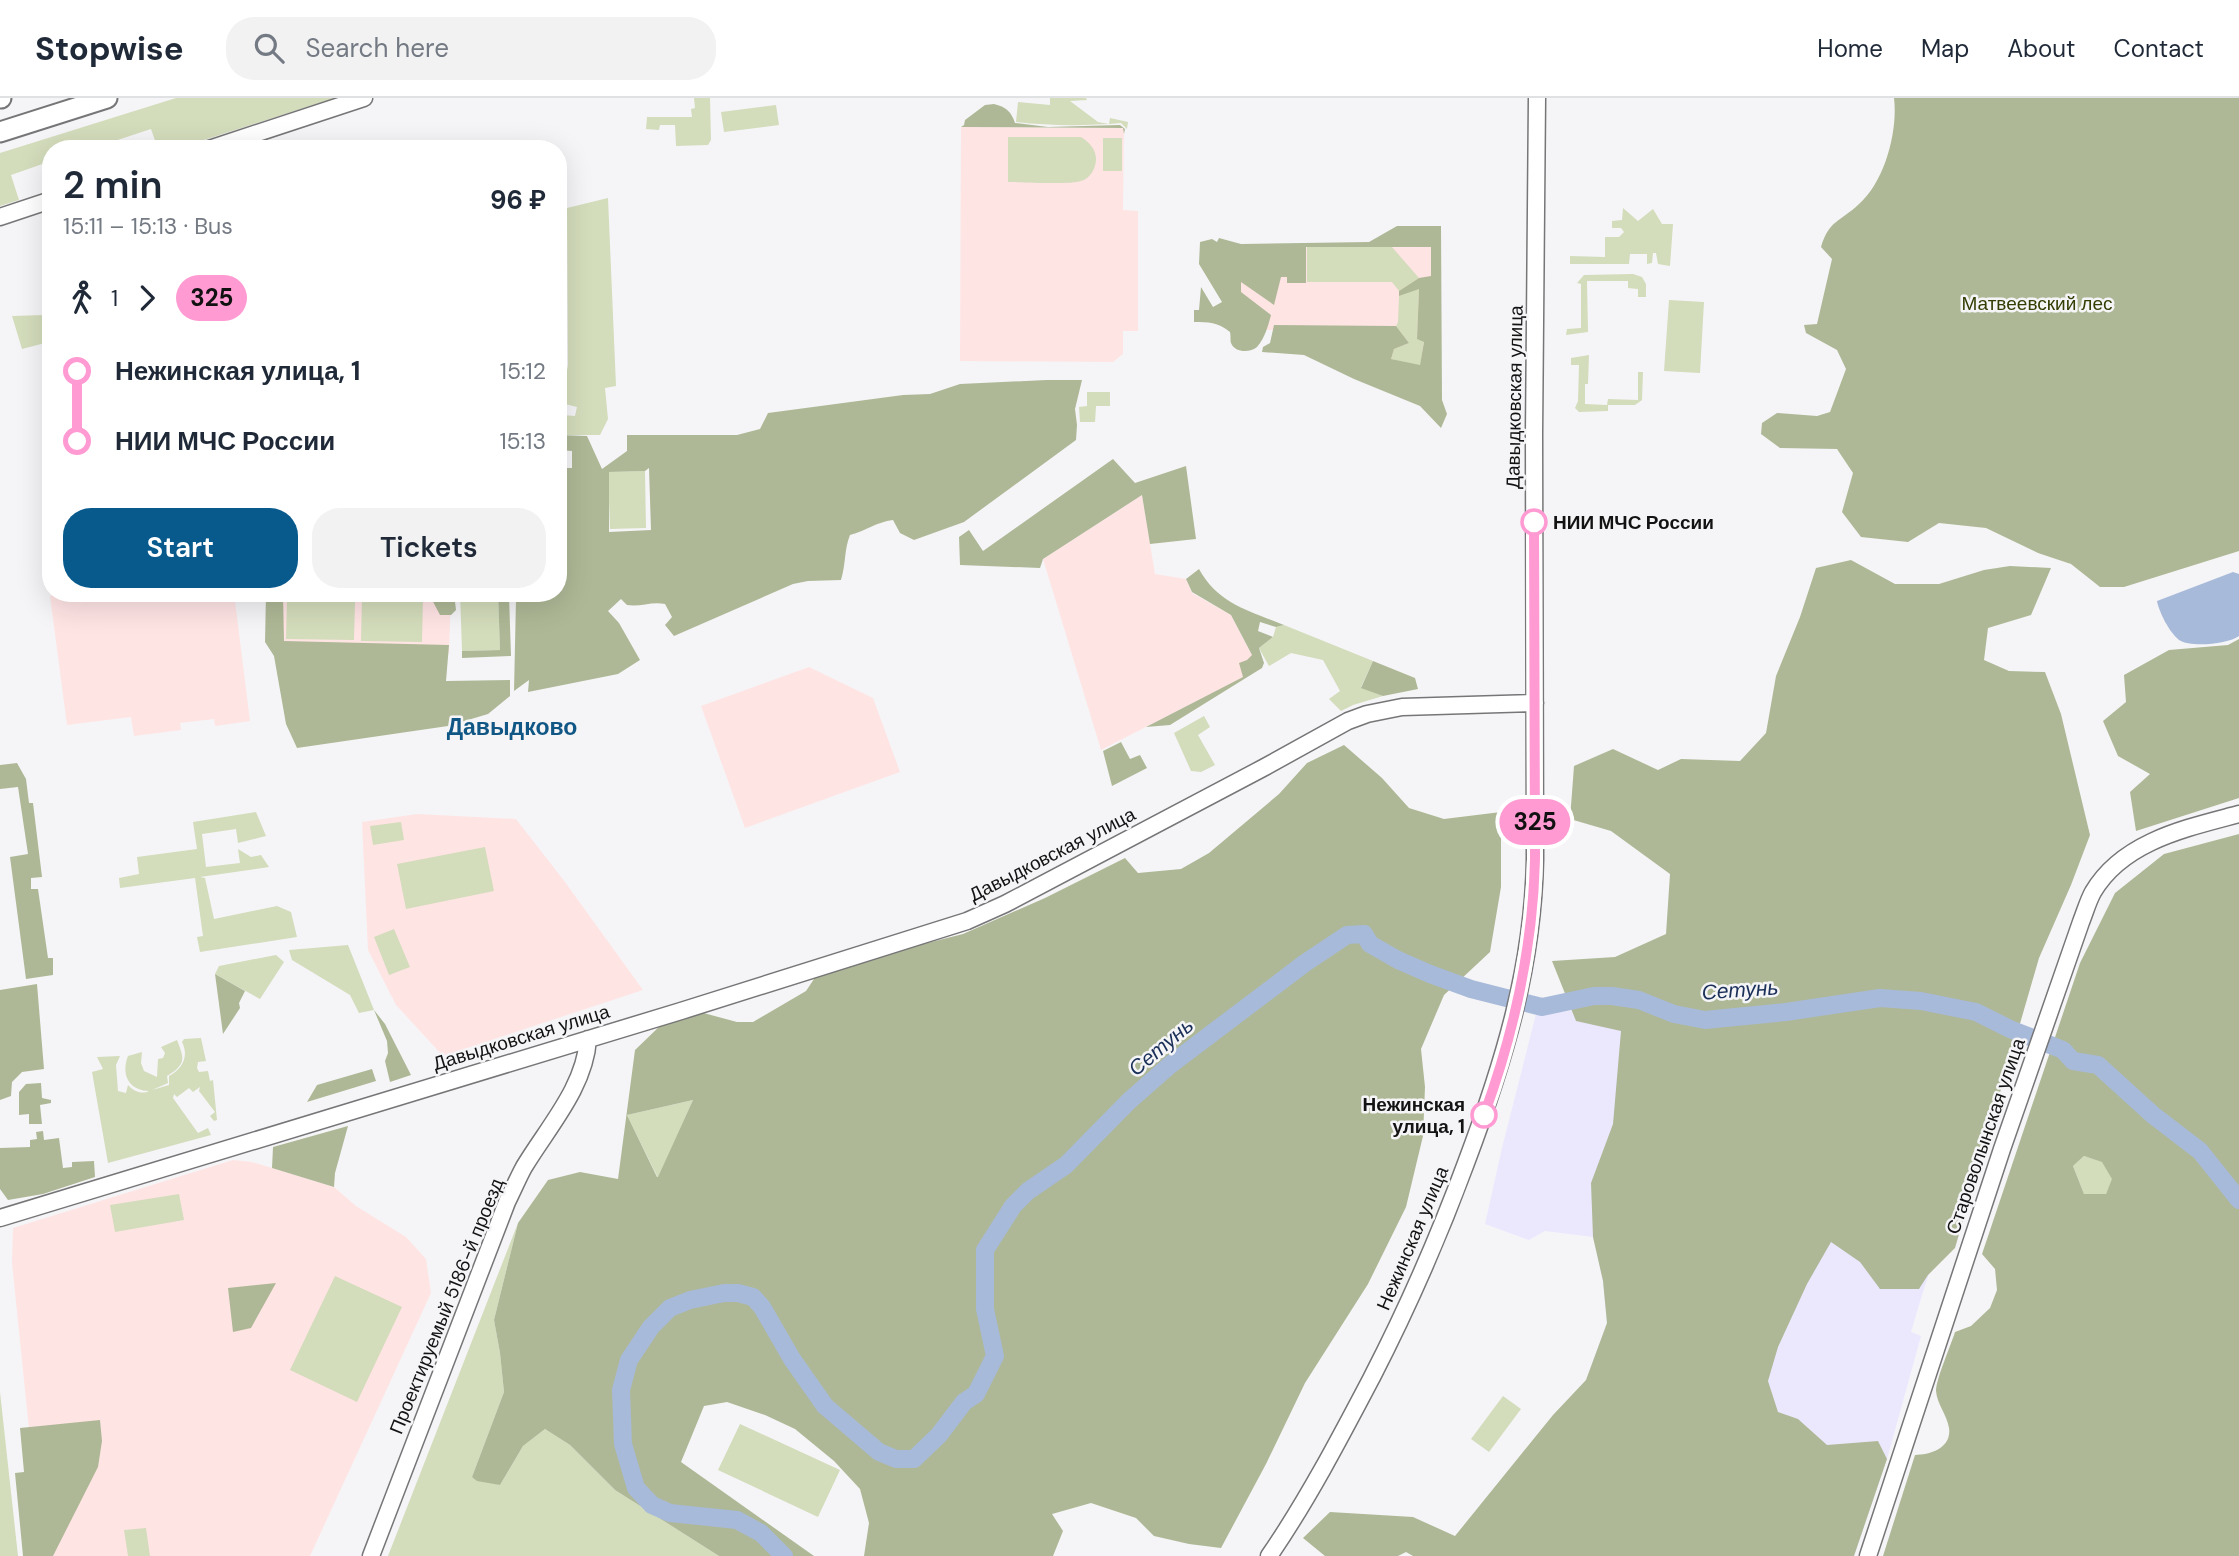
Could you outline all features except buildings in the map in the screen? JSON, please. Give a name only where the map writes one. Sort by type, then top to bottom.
[{"type":"main road","points":[[0,132],[107,98]]},
{"type":"street","points":[[236,140],[364,98]]},
{"type":"street","name":"Давыдковская улица","points":[[0,1218],[588,1039],[985,914],[1348,721],[1367,714],[1402,706],[1535,703],[1537,98]]},
{"type":"street","points":[[0,217],[42,203]]},
{"type":"street","name":"Нежинская улица","points":[[1269,1556],[1329,1458],[1396,1331],[1446,1218],[1493,1092],[1512,1030],[1525,970],[1535,886],[1535,703]]},
{"type":"street","name":"Староволынская улица","points":[[1868,1556],[2043,1028],[2093,892],[2110,870],[2168,833],[2239,814]]},
{"type":"street","name":"Проектируемый 5186-й проезд","points":[[371,1556],[507,1202],[523,1169],[576,1085],[585,1063],[588,1039]]},
{"type":"shaded area","points":[[961,127],[1124,128],[1123,210],[1138,211],[1138,331],[1123,331],[1123,354],[1113,362],[960,361]]},
{"type":"shaded area","points":[[1431,247],[1432,376],[1300,330],[1241,330],[1241,248]]},
{"type":"shaded area","points":[[1142,495],[1155,574],[1186,579],[1192,593],[1231,615],[1259,669],[1101,750],[1043,559]]},
{"type":"shaded area","points":[[51,602],[235,602],[250,721],[215,726],[214,719],[180,723],[181,730],[134,736],[131,717],[67,725]]},
{"type":"shaded area","points":[[278,602],[451,602],[449,653],[276,650]]},
{"type":"shaded area","points":[[809,667],[873,698],[900,772],[745,828],[701,706]]},
{"type":"shaded area","points":[[417,814],[516,819],[643,990],[443,1056],[396,1005],[368,950],[362,822]]},
{"type":"shaded area","points":[[1588,1003],[2015,1040],[1955,1248],[1939,1243],[1922,1295],[1911,1332],[1921,1336],[1887,1459],[1854,1556],[1482,1556],[1586,1380],[1607,1323],[1603,1281],[1593,1237],[1545,1231],[1529,1240],[1485,1224],[1536,1014],[1568,1011]]},
{"type":"shaded area","points":[[233,1160],[252,1162],[334,1187],[356,1206],[406,1237],[426,1259],[431,1293],[310,1556],[42,1556],[12,1263],[13,1228]]},
{"type":"green space","points":[[176,98],[335,98],[204,140],[155,140],[151,129],[117,140],[42,140],[42,164],[11,175],[19,200],[0,206],[0,153]]},
{"type":"green space","points":[[694,98],[710,98],[711,140],[708,145],[676,146],[675,125],[660,125],[659,130],[646,129],[647,117],[692,117]]},
{"type":"green space","points":[[1050,98],[1086,98],[1087,100],[1070,101],[1098,122],[1109,124],[1055,125],[1016,122],[1018,102],[1050,105]]},
{"type":"green space","name":"Матвеевский лес","points":[[1894,98],[2239,98],[2239,551],[2124,587],[2100,587],[2071,564],[2038,553],[1986,528],[1939,523],[1908,542],[1861,537],[1842,512],[1853,473],[1837,449],[1780,448],[1761,434],[1762,423],[1777,413],[1817,416],[1830,412],[1846,369],[1837,350],[1806,333],[1804,325],[1817,324],[1832,259],[1821,247],[1824,238],[1832,226],[1868,194],[1883,169],[1892,140]]},
{"type":"green space","points":[[994,104],[1007,110],[1015,123],[1048,127],[1120,125],[1125,129],[1124,134],[1123,128],[961,127],[965,120],[985,105]]},
{"type":"green space","points":[[776,105],[779,125],[724,132],[721,112]]},
{"type":"green space","points":[[1110,118],[1128,122],[1127,129],[1121,123],[1109,124]]},
{"type":"green space","points":[[1008,137],[1081,137],[1096,155],[1095,166],[1092,173],[1081,181],[1008,182]]},
{"type":"green space","points":[[1103,138],[1122,138],[1122,171],[1103,171]]},
{"type":"green space","points":[[608,198],[616,386],[605,388],[608,419],[600,435],[567,435],[567,415],[575,416],[577,407],[567,404],[567,208]]},
{"type":"green space","points":[[1623,208],[1638,221],[1653,209],[1662,224],[1673,224],[1670,266],[1658,264],[1656,253],[1653,253],[1652,263],[1647,264],[1647,254],[1630,254],[1629,264],[1570,264],[1570,256],[1605,257],[1605,237],[1619,237],[1624,232],[1621,228],[1612,228],[1612,221],[1622,220]]},
{"type":"green space","points":[[1397,226],[1441,226],[1442,400],[1447,414],[1441,428],[1420,406],[1304,355],[1262,352],[1263,347],[1270,343],[1274,325],[1396,326],[1409,343],[1394,349],[1391,359],[1420,365],[1424,342],[1417,339],[1419,289],[1399,296],[1399,291],[1419,278],[1431,276],[1431,247],[1306,247],[1306,283],[1287,283],[1287,277],[1281,277],[1274,305],[1241,282],[1241,292],[1271,315],[1262,340],[1251,350],[1236,349],[1231,343],[1230,332],[1217,324],[1194,322],[1194,310],[1199,310],[1201,287],[1213,307],[1222,302],[1199,264],[1200,242],[1212,239],[1217,242],[1219,238],[1241,244],[1369,242]]},
{"type":"green space","points":[[1307,247],[1392,247],[1419,278],[1399,291],[1392,282],[1307,282]]},
{"type":"green space","points":[[1633,274],[1642,277],[1646,284],[1646,297],[1638,297],[1638,289],[1628,288],[1628,281],[1587,281],[1588,332],[1566,335],[1567,329],[1581,328],[1581,284],[1577,283],[1584,275]]},
{"type":"green space","points":[[1419,288],[1417,339],[1424,341],[1420,366],[1391,359],[1394,349],[1409,343],[1396,326],[1399,296]]},
{"type":"green space","points":[[1669,300],[1704,302],[1700,373],[1664,371]]},
{"type":"green space","points":[[42,315],[42,344],[22,349],[12,316]]},
{"type":"green space","points":[[1589,355],[1585,404],[1607,405],[1608,399],[1638,400],[1638,372],[1643,372],[1642,400],[1635,405],[1608,405],[1608,411],[1579,412],[1575,408],[1578,401],[1579,365],[1571,365],[1571,358]]},
{"type":"green space","points":[[1082,380],[1075,409],[1076,440],[964,522],[914,540],[900,533],[893,520],[850,535],[841,580],[793,584],[674,636],[665,625],[672,617],[665,604],[627,605],[621,599],[608,611],[619,623],[640,660],[618,674],[528,692],[529,680],[514,691],[516,602],[567,602],[567,468],[572,468],[572,451],[567,451],[567,435],[587,436],[602,469],[627,451],[627,435],[737,435],[760,429],[768,413],[903,395],[930,394],[960,384]],"holes":[[[649,468],[651,530],[609,532],[609,472],[645,471]]]},
{"type":"green space","points":[[1087,392],[1110,392],[1110,406],[1096,406],[1095,422],[1080,422],[1079,407],[1087,406]]},
{"type":"green space","points":[[1113,459],[1135,483],[1186,466],[1196,539],[1150,544],[1142,495],[1043,559],[1040,568],[960,565],[959,537],[969,530],[983,551]]},
{"type":"green space","points":[[645,471],[646,528],[610,529],[608,472]]},
{"type":"green space","points":[[1851,560],[1895,584],[1939,584],[1984,570],[2010,566],[2051,568],[2031,615],[1988,628],[1984,660],[2009,671],[2045,672],[2061,714],[2090,835],[2039,958],[1955,1248],[1928,1275],[1919,1289],[1880,1289],[1860,1262],[1831,1242],[1807,1284],[1778,1347],[1768,1381],[1778,1412],[1798,1419],[1827,1445],[1878,1441],[1887,1459],[1854,1556],[1413,1556],[1406,1552],[1398,1556],[1325,1556],[1303,1538],[1330,1512],[1413,1517],[1455,1536],[1553,1415],[1586,1380],[1607,1323],[1603,1281],[1593,1237],[1591,1183],[1613,1124],[1621,1031],[1576,1021],[1552,961],[1615,957],[1666,934],[1670,874],[1611,831],[1570,819],[1574,766],[1613,749],[1658,770],[1681,759],[1740,761],[1766,733],[1776,676],[1816,568]]},
{"type":"green space","points":[[1199,569],[1225,598],[1284,625],[1276,627],[1260,622],[1258,631],[1273,637],[1259,648],[1264,663],[1262,668],[1170,725],[1146,727],[1243,677],[1239,663],[1252,655],[1231,615],[1192,592],[1186,579]]},
{"type":"green space","points":[[266,602],[283,602],[284,641],[449,645],[446,681],[510,680],[510,696],[488,714],[448,726],[297,748],[286,724],[274,656],[265,642]]},
{"type":"green space","points":[[287,602],[355,602],[354,640],[286,639]]},
{"type":"green space","points":[[362,602],[423,602],[422,642],[361,641]]},
{"type":"green space","points":[[433,602],[455,602],[456,610],[451,615],[440,615]]},
{"type":"green space","points":[[460,602],[498,602],[500,650],[462,651]]},
{"type":"green space","points":[[498,602],[509,602],[511,656],[462,658],[462,651],[500,650]]},
{"type":"green space","points":[[1284,625],[1373,661],[1361,687],[1383,696],[1341,711],[1329,699],[1340,691],[1323,660],[1291,653],[1269,666],[1259,648],[1273,637],[1276,627]]},
{"type":"green space","points":[[2239,639],[2239,798],[2136,831],[2130,792],[2150,774],[2118,756],[2103,721],[2126,702],[2124,675],[2169,650],[2228,645]]},
{"type":"green space","points":[[1373,661],[1415,678],[1418,689],[1383,696],[1361,688]]},
{"type":"green space","points":[[1204,716],[1210,727],[1198,735],[1215,765],[1201,772],[1191,771],[1174,733]]},
{"type":"green space","points":[[1121,742],[1130,759],[1140,755],[1147,768],[1112,786],[1103,751]]},
{"type":"green space","points":[[1344,745],[1382,778],[1409,808],[1444,819],[1501,812],[1501,887],[1490,952],[1444,995],[1421,1049],[1425,1087],[1423,1136],[1406,1207],[1368,1284],[1305,1383],[1221,1548],[1154,1536],[1136,1518],[1091,1503],[1052,1514],[1063,1531],[1053,1556],[864,1556],[869,1523],[860,1489],[834,1461],[795,1429],[727,1402],[704,1406],[681,1462],[814,1556],[719,1556],[615,1490],[570,1445],[545,1429],[523,1446],[500,1485],[477,1481],[472,1477],[504,1392],[494,1320],[518,1223],[548,1180],[580,1172],[618,1179],[635,1050],[662,1024],[696,1011],[737,1022],[753,1022],[806,991],[816,976],[872,957],[963,934],[1045,898],[1125,858],[1138,873],[1181,869],[1209,853],[1279,794],[1307,763]],"holes":[[[693,1100],[658,1177],[627,1115]]]},
{"type":"green space","points":[[17,763],[26,779],[29,803],[33,803],[42,877],[31,878],[31,889],[38,889],[48,958],[53,958],[53,975],[26,979],[10,857],[28,854],[18,787],[0,789],[0,765]]},
{"type":"green space","points":[[256,812],[266,836],[238,843],[236,829],[202,834],[206,867],[240,863],[238,849],[251,857],[261,855],[269,867],[200,877],[205,878],[214,919],[277,906],[291,912],[297,937],[200,952],[197,937],[203,936],[195,878],[120,888],[119,878],[139,874],[137,857],[197,849],[193,822]]},
{"type":"green space","points":[[401,822],[404,840],[373,845],[370,826]]},
{"type":"green space","points":[[2239,834],[2239,1556],[1883,1556],[1915,1455],[1939,1449],[1949,1435],[1948,1423],[1936,1391],[1938,1379],[1955,1332],[1971,1326],[1990,1308],[1997,1290],[1995,1269],[1982,1254],[2080,963],[2115,893],[2164,854]],"holes":[[[2084,1156],[2102,1162],[2112,1179],[2106,1194],[2084,1194],[2073,1166]]]},
{"type":"green space","points":[[485,847],[494,891],[406,909],[397,864]]},
{"type":"green space","points":[[394,929],[410,967],[389,975],[374,937]]},
{"type":"green space","points":[[348,945],[374,1010],[359,1013],[350,995],[292,960],[289,950]]},
{"type":"green space","points":[[276,955],[284,962],[260,999],[215,974],[219,966]]},
{"type":"green space","points":[[215,974],[245,991],[239,1003],[240,1008],[223,1034]]},
{"type":"green space","points":[[37,984],[44,1069],[22,1072],[12,1082],[11,1096],[0,1100],[0,990]]},
{"type":"green space","points":[[374,1010],[385,1024],[411,1075],[390,1082],[385,1061],[388,1053],[387,1041]]},
{"type":"green space","points":[[201,1038],[206,1061],[198,1062],[197,1068],[199,1072],[208,1071],[210,1081],[213,1080],[217,1120],[214,1121],[210,1116],[215,1112],[199,1091],[200,1087],[193,1092],[189,1088],[177,1097],[174,1094],[173,1098],[198,1133],[208,1128],[211,1135],[108,1163],[92,1072],[103,1069],[97,1057],[120,1056],[116,1065],[118,1091],[126,1093],[128,1085],[143,1093],[149,1091],[136,1088],[128,1080],[125,1069],[128,1056],[142,1052],[141,1063],[144,1071],[157,1077],[158,1059],[163,1058],[165,1053],[161,1047],[177,1040],[182,1056],[181,1064],[167,1076],[168,1083],[152,1090],[169,1085],[169,1076],[181,1066],[185,1057],[182,1042],[184,1039]]},
{"type":"green space","points":[[372,1069],[376,1081],[307,1102],[317,1085]]},
{"type":"green space","points":[[41,1083],[42,1098],[51,1100],[51,1103],[40,1105],[42,1124],[29,1124],[29,1114],[19,1115],[19,1092],[26,1084]]},
{"type":"green space","points":[[693,1100],[658,1178],[627,1115]]},
{"type":"green space","points":[[348,1126],[335,1173],[334,1187],[272,1168],[273,1147]]},
{"type":"green space","points":[[43,1131],[44,1140],[59,1138],[63,1168],[72,1167],[72,1162],[94,1161],[95,1177],[43,1194],[8,1200],[0,1189],[0,1148],[30,1147],[30,1140],[37,1139],[36,1132]]},
{"type":"green space","points":[[2084,1156],[2103,1162],[2113,1179],[2106,1194],[2084,1194],[2073,1166]]},
{"type":"green space","points":[[179,1194],[184,1220],[115,1232],[110,1205]]},
{"type":"green space","points":[[518,1223],[494,1320],[504,1392],[472,1477],[500,1485],[523,1446],[545,1429],[570,1445],[615,1490],[719,1556],[388,1556]]},
{"type":"green space","points":[[335,1276],[402,1307],[357,1402],[290,1370]]},
{"type":"green space","points":[[276,1283],[251,1328],[233,1332],[228,1288]]},
{"type":"green space","points":[[0,1392],[18,1556],[0,1556]]},
{"type":"green space","points":[[1503,1396],[1521,1409],[1489,1452],[1471,1439]]},
{"type":"green space","points":[[100,1420],[102,1441],[98,1467],[53,1556],[23,1556],[15,1473],[24,1472],[20,1428]]},
{"type":"green space","points":[[740,1424],[840,1470],[818,1517],[718,1470]]},
{"type":"green space","points":[[146,1528],[150,1556],[128,1556],[124,1530]]},
{"type":"water","points":[[2233,572],[2239,574],[2239,636],[2209,644],[2192,644],[2179,640],[2165,622],[2157,601]]},
{"type":"waterway","name":"Сетунь","points":[[784,1556],[761,1533],[737,1520],[670,1513],[652,1505],[636,1488],[623,1444],[621,1390],[629,1360],[651,1327],[670,1308],[690,1300],[724,1293],[753,1297],[825,1406],[879,1452],[896,1459],[914,1459],[939,1435],[964,1402],[976,1394],[995,1356],[985,1309],[985,1250],[1013,1206],[1028,1191],[1066,1165],[1129,1101],[1170,1065],[1305,963],[1347,935],[1364,934],[1370,944],[1430,974],[1471,989],[1542,1007],[1594,996],[1612,996],[1639,1000],[1674,1014],[1705,1020],[1786,1012],[1880,998],[1921,1001],[1976,1012],[2063,1050],[2073,1061],[2098,1065],[2153,1115],[2200,1151],[2239,1200]]},
{"type":"bus line","name":"325","points":[[1484,1115],[1512,1030],[1525,970],[1533,913],[1534,522]]},
{"type":"place","name":"НИИ МЧС России","points":[[1534,522]]},
{"type":"place","name":"Нежинская улица, 1","points":[[1484,1115]]},
{"type":"district","name":"Давыдково","points":[[512,727]]}]
